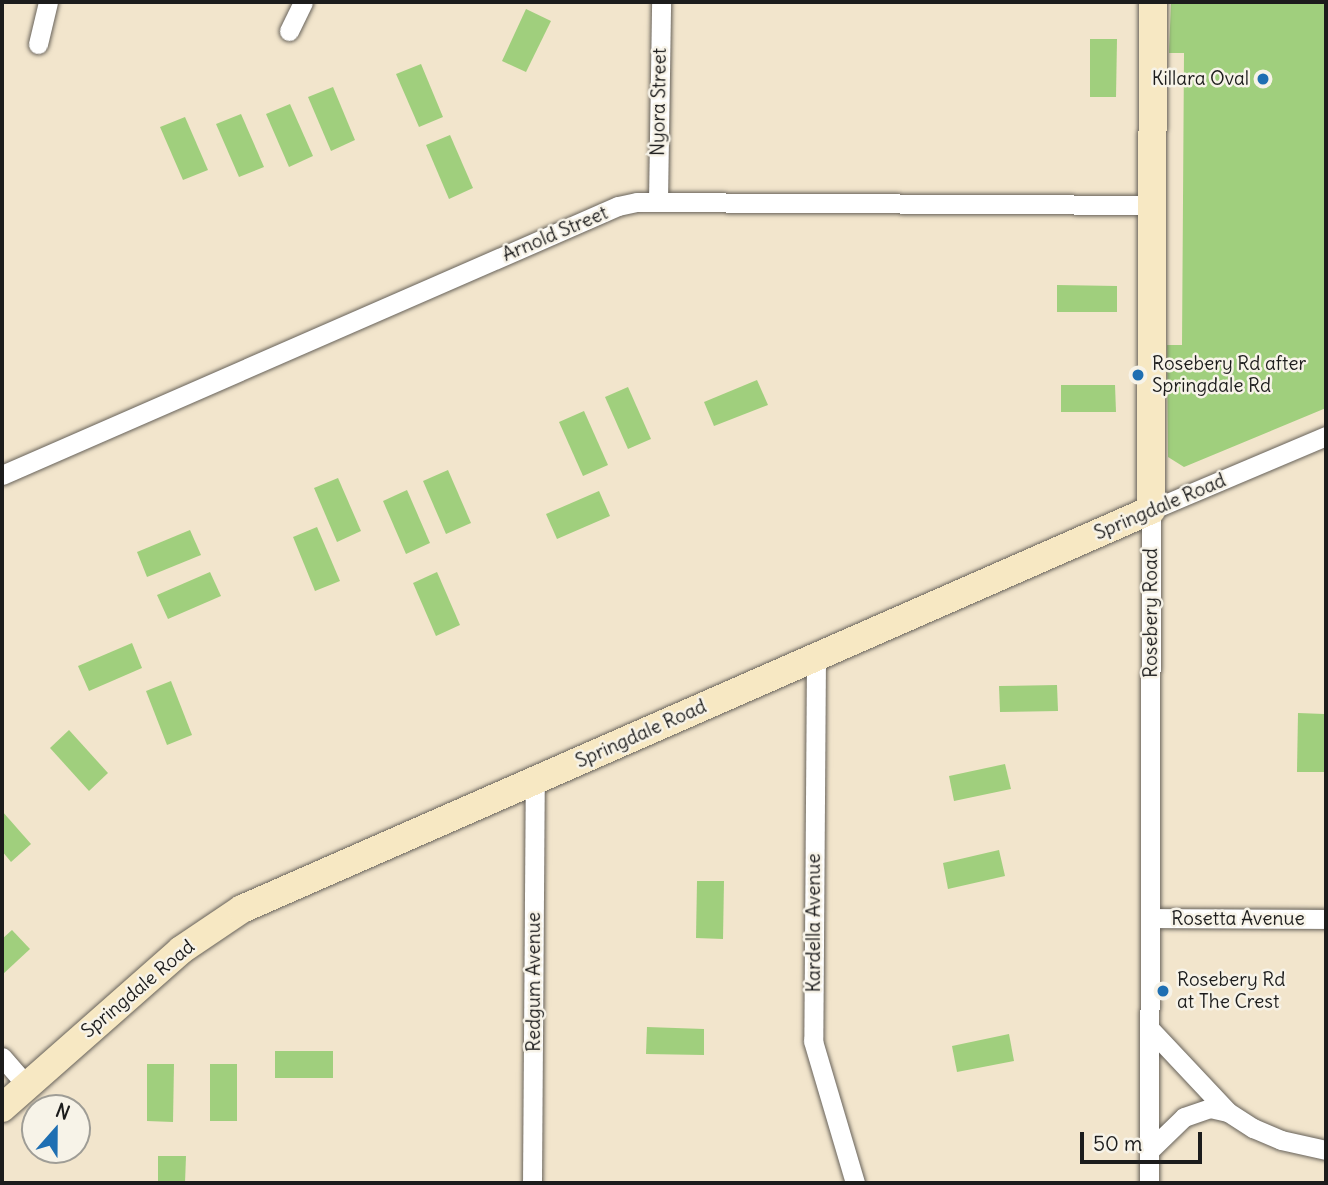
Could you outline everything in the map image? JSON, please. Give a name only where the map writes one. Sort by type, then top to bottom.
[{"type":"main road","name":"Rosebery Road","points":[[1151,510],[1153,2]]},
{"type":"main road","name":"Springdale Road","points":[[2,1108],[181,950],[242,909],[1151,510]]},
{"type":"street","points":[[38,44],[48,2]]},
{"type":"street","points":[[289,31],[303,2]]},
{"type":"street","name":"Nyora Street","points":[[659,201],[661,2]]},
{"type":"street","name":"Arnold Street","points":[[2,475],[618,206],[659,201],[1153,205]]},
{"type":"street","name":"Springdale Road","points":[[1151,510],[1326,436]]},
{"type":"street","name":"Rosebery Road","points":[[1149,1183],[1151,510]]},
{"type":"street","name":"Kardella Avenue","points":[[816,657],[813,1041],[855,1183]]},
{"type":"street","name":"Redgum Avenue","points":[[533,1183],[535,780]]},
{"type":"street","name":"Rosetta Avenue","points":[[1150,918],[1326,919]]},
{"type":"street","points":[[1150,1029],[1228,1112],[1253,1128],[1281,1140],[1326,1150]]},
{"type":"street","points":[[2,1057],[26,1085]]},
{"type":"street","points":[[1150,1150],[1184,1117],[1210,1108],[1228,1112]]},
{"type":"green space","points":[[1171,2],[1326,2],[1326,408],[1184,467],[1168,457],[1167,345],[1182,345],[1184,53],[1169,53]]},
{"type":"green space","points":[[526,9],[551,21],[526,72],[502,61]]},
{"type":"green space","points":[[1090,39],[1117,39],[1116,97],[1090,97]]},
{"type":"green space","points":[[421,64],[443,117],[419,127],[396,74]]},
{"type":"green space","points":[[333,87],[355,140],[331,151],[308,97]]},
{"type":"green space","points":[[290,104],[313,156],[289,167],[266,114]]},
{"type":"green space","points":[[241,114],[264,167],[239,177],[216,124]]},
{"type":"green space","points":[[185,117],[208,170],[183,180],[160,127]]},
{"type":"green space","points":[[450,135],[473,188],[449,199],[426,145]]},
{"type":"green space","points":[[1057,285],[1117,286],[1117,312],[1057,312]]},
{"type":"green space","points":[[757,380],[768,405],[714,426],[704,402]]},
{"type":"green space","points":[[1061,385],[1115,385],[1116,412],[1061,412]]},
{"type":"green space","points":[[628,387],[651,439],[628,449],[605,397]]},
{"type":"green space","points":[[584,411],[608,465],[583,476],[559,422]]},
{"type":"green space","points":[[448,470],[471,523],[446,534],[423,481]]},
{"type":"green space","points":[[338,478],[361,531],[337,542],[314,488]]},
{"type":"green space","points":[[407,490],[430,543],[406,554],[383,501]]},
{"type":"green space","points":[[599,491],[610,516],[557,539],[546,514]]},
{"type":"green space","points":[[317,527],[340,581],[315,591],[293,537]]},
{"type":"green space","points":[[190,530],[201,555],[147,577],[137,552]]},
{"type":"green space","points":[[210,572],[221,596],[168,619],[157,595]]},
{"type":"green space","points":[[437,572],[460,625],[436,636],[413,583]]},
{"type":"green space","points":[[132,643],[142,668],[89,691],[78,666]]},
{"type":"green space","points":[[171,681],[192,735],[167,745],[146,691]]},
{"type":"green space","points":[[1057,685],[1058,711],[1000,712],[999,686]]},
{"type":"green space","points":[[1298,713],[1324,714],[1324,772],[1297,772]]},
{"type":"green space","points":[[69,730],[108,773],[89,791],[50,748]]},
{"type":"green space","points":[[1005,764],[1011,789],[954,801],[949,776]]},
{"type":"green space","points":[[2,811],[31,844],[11,862],[2,851]]},
{"type":"green space","points":[[999,850],[1005,876],[948,889],[943,863]]},
{"type":"green space","points":[[697,881],[724,881],[723,939],[696,938]]},
{"type":"green space","points":[[12,930],[30,949],[2,975],[2,939]]},
{"type":"green space","points":[[647,1027],[704,1029],[704,1055],[646,1054]]},
{"type":"green space","points":[[1009,1034],[1014,1061],[957,1072],[952,1046]]},
{"type":"green space","points":[[275,1051],[333,1051],[333,1078],[275,1078]]},
{"type":"green space","points":[[147,1064],[174,1064],[173,1122],[147,1121]]},
{"type":"green space","points":[[210,1064],[237,1064],[237,1121],[210,1121]]},
{"type":"green space","points":[[158,1156],[186,1156],[185,1183],[158,1183]]},
{"type":"place","name":"Killara Oval","points":[[1263,79]]},
{"type":"place","name":"Rosebery Rd after Springdale Rd","points":[[1138,375]]},
{"type":"place","name":"Rosebery Rd at The Crest","points":[[1163,991]]}]
